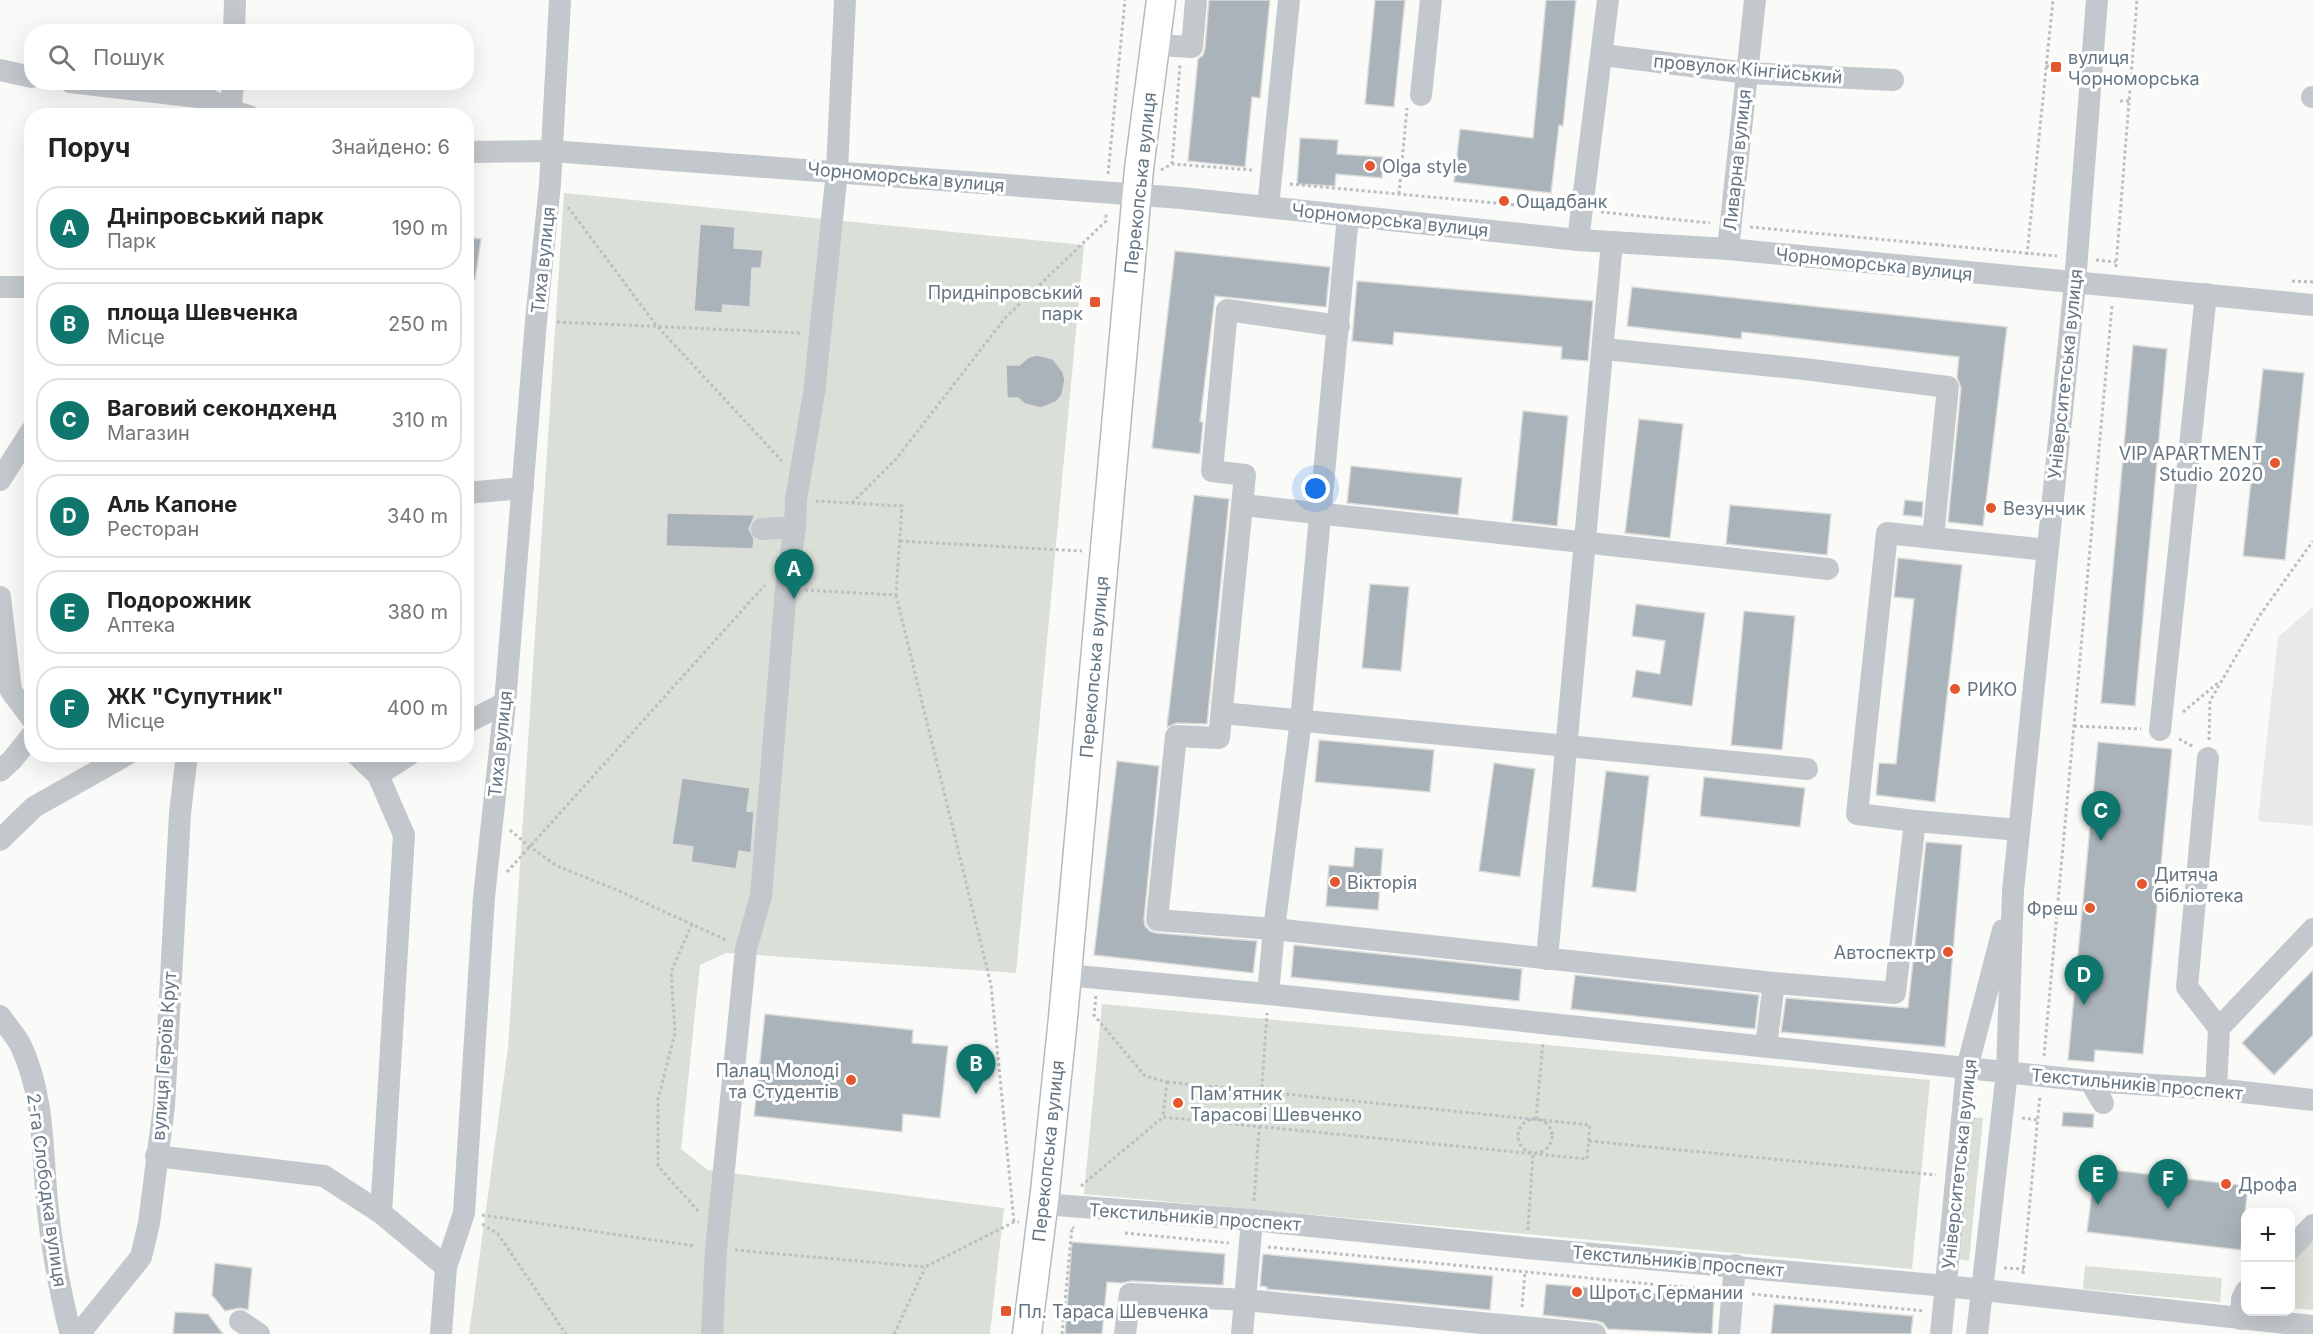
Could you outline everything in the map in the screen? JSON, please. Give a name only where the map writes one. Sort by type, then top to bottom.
[{"type":"main road","name":"Перекопська вулиця","points":[[1027,1334],[1043,1204],[1066,975],[1136,195],[1169,46],[1161,0]]},
{"type":"street","points":[[234,24],[235,0]]},
{"type":"street","name":"Тиха вулиця","points":[[441,1334],[446,1267],[464,1213],[484,897],[505,703],[536,321],[550,184],[560,0]]},
{"type":"street","points":[[712,1334],[716,1249],[746,950],[761,896],[776,586],[795,527],[797,490],[814,393],[818,334],[837,171],[845,0]]},
{"type":"street","points":[[1169,46],[1192,47],[1196,0]]},
{"type":"street","points":[[1268,207],[1289,0]]},
{"type":"street","points":[[1421,95],[1431,0]]},
{"type":"street","points":[[1578,240],[1603,55],[1608,0]]},
{"type":"street","name":"Ливарна вулиця","points":[[1728,249],[1755,0]]},
{"type":"street","name":"Університетська вулиця","points":[[1977,1334],[2007,1072],[2013,891],[2075,283],[2097,0]]},
{"type":"street","name":"провулок Кінгійський","points":[[1603,55],[1747,73],[1893,81]]},
{"type":"street","points":[[0,70],[24,75]]},
{"type":"street","points":[[138,90],[206,98],[225,108]]},
{"type":"street","points":[[234,90],[236,108]]},
{"type":"street","name":"Чорноморська вулиця","points":[[474,152],[551,151],[1136,195],[1578,240],[1728,249],[2313,305]]},
{"type":"street","points":[[1268,994],[1274,929],[1301,720],[1348,216]]},
{"type":"street","points":[[1547,959],[1612,242]]},
{"type":"street","points":[[0,287],[24,287]]},
{"type":"street","points":[[2160,730],[2206,294]]},
{"type":"street","points":[[1339,326],[1227,310],[1212,471],[1245,475],[1222,713],[1219,738],[1176,736],[1157,920],[1274,929],[1774,983],[1895,993],[1915,821]]},
{"type":"street","points":[[1604,349],[1804,369],[1948,387],[1933,538]]},
{"type":"street","points":[[0,480],[24,442]]},
{"type":"street","points":[[474,492],[523,488]]},
{"type":"street","points":[[1243,505],[1828,569]]},
{"type":"street","points":[[762,529],[795,527]]},
{"type":"street","points":[[2019,830],[1857,814],[1887,533],[2047,550]]},
{"type":"street","points":[[0,597],[11,692],[24,709]]},
{"type":"street","points":[[474,719],[505,703]]},
{"type":"street","points":[[1222,713],[1807,770]]},
{"type":"street","points":[[0,771],[24,745]]},
{"type":"street","points":[[2208,758],[2187,987],[2219,1028]]},
{"type":"street","points":[[0,840],[34,807],[115,762]]},
{"type":"street","name":"вулиця Героїв Крут","points":[[79,1334],[141,1257],[149,1223],[164,1106],[180,813],[186,762]]},
{"type":"street","points":[[364,762],[378,775],[404,835],[381,1213]]},
{"type":"street","points":[[378,775],[398,762]]},
{"type":"street","name":"Університетська вулиця","points":[[1941,1323],[1967,1068],[2013,891]]},
{"type":"street","points":[[2216,1089],[2219,1028],[2313,929]]},
{"type":"street","name":"Текстильників проспект","points":[[1066,975],[1545,1022],[2090,1081],[2216,1089],[2241,1101],[2302,1101]]},
{"type":"street","points":[[1766,1046],[1774,983]]},
{"type":"street","name":"2-га Слободка вулиця","points":[[0,1016],[21,1046],[34,1087],[44,1135],[47,1201],[56,1275],[69,1328],[74,1334]]},
{"type":"street","points":[[2090,1081],[2103,1103]]},
{"type":"street","points":[[156,1156],[324,1176],[381,1213],[446,1267]]},
{"type":"street","name":"Текстильників проспект","points":[[1043,1204],[1252,1220],[1527,1248],[1735,1265],[2021,1293],[2204,1325],[2241,1319],[2309,1328]]},
{"type":"street","points":[[1242,1334],[1252,1220]]},
{"type":"street","points":[[2295,1244],[2313,1225]]},
{"type":"street","points":[[1729,1334],[1735,1265]]},
{"type":"street","points":[[1125,1334],[1130,1294],[1245,1300],[1510,1329],[1595,1334]]},
{"type":"street","points":[[240,1321],[259,1334]]},
{"type":"path","points":[[1109,167],[1125,0]]},
{"type":"path","points":[[2024,279],[2053,0]]},
{"type":"path","points":[[2021,1293],[2114,286],[2137,0]]},
{"type":"path","points":[[1169,46],[1172,164],[1272,171],[1293,185],[2027,253]]},
{"type":"path","points":[[2046,66],[2056,67]]},
{"type":"path","points":[[1400,194],[1408,104],[1421,95]]},
{"type":"path","points":[[2120,101],[2129,102]]},
{"type":"path","points":[[464,1213],[716,1249],[926,1267],[1014,1222],[991,986],[896,596],[902,506],[852,503],[797,490],[656,325],[550,184]]},
{"type":"path","points":[[852,503],[897,458],[1006,317],[1106,221]]},
{"type":"path","points":[[536,321],[818,334]]},
{"type":"path","points":[[900,541],[1104,553]]},
{"type":"path","points":[[2208,758],[2210,701],[2260,615],[2313,542]]},
{"type":"path","points":[[507,872],[776,586],[896,596]]},
{"type":"path","points":[[2160,730],[2222,680]]},
{"type":"path","points":[[2074,726],[2160,730],[2192,745],[2208,758]]},
{"type":"path","points":[[494,814],[557,866],[617,890],[746,950]]},
{"type":"path","points":[[692,924],[671,972],[675,1034],[658,1099],[658,1166],[699,1211],[716,1249]]},
{"type":"path","points":[[1252,1220],[1268,994]]},
{"type":"path","points":[[1094,1015],[1146,1076],[1167,1082],[1590,1125],[1587,1159],[1163,1117]]},
{"type":"path","points":[[1536,1119],[1545,1022]]},
{"type":"path","points":[[1075,1191],[1163,1117],[1167,1082]]},
{"type":"path","points":[[1536,1119],[1548,1125],[1552,1138],[1545,1150],[1533,1154],[1521,1148],[1517,1135],[1524,1123],[1536,1119]]},
{"type":"path","points":[[1589,1141],[1941,1175]]},
{"type":"path","points":[[1510,1329],[1525,1272],[1533,1154]]},
{"type":"path","points":[[464,1213],[498,1234],[566,1334]]},
{"type":"path","points":[[1062,1334],[1072,1227],[1084,1228]]},
{"type":"path","points":[[1119,1232],[1733,1292],[1941,1323]]},
{"type":"path","points":[[894,1334],[926,1267]]},
{"type":"shaded area","points":[[564,193],[1084,245],[1016,973],[726,953],[700,965],[681,1149],[708,1170],[1004,1208],[990,1334],[469,1334],[508,1048]]},
{"type":"shaded area","points":[[2313,607],[2313,826],[2258,821],[2278,637]]},
{"type":"shaded area","points":[[1102,1004],[1930,1080],[1912,1269],[1084,1194]]},
{"type":"shaded area","points":[[1970,1117],[1983,1118],[1969,1261],[1957,1259]]},
{"type":"shaded area","points":[[2313,1241],[2313,1310],[2295,1308],[2295,1257]]},
{"type":"shaded area","points":[[2085,1266],[2222,1278],[2220,1302],[2083,1289]]},
{"type":"building","points":[[1209,0],[1270,0],[1260,98],[1252,97],[1245,167],[1188,161],[1198,59],[1203,55],[1205,48]]},
{"type":"building","points":[[1375,0],[1405,0],[1394,107],[1365,104]]},
{"type":"building","points":[[1546,0],[1576,0],[1563,126],[1559,125],[1551,193],[1454,182],[1460,129],[1533,138]]},
{"type":"building","points":[[1300,138],[1338,140],[1337,154],[1383,157],[1382,178],[1336,174],[1335,186],[1297,184]]},
{"type":"building","points":[[700,224],[735,227],[734,248],[763,250],[761,268],[752,268],[750,307],[723,305],[722,313],[694,311]]},
{"type":"building","points":[[474,238],[481,239],[474,280]]},
{"type":"building","points":[[1175,251],[1330,267],[1326,307],[1215,296],[1200,422],[1203,422],[1200,454],[1152,448]]},
{"type":"building","points":[[1357,281],[1593,301],[1588,361],[1561,359],[1562,347],[1394,332],[1393,345],[1352,341]]},
{"type":"building","points":[[1632,287],[2007,327],[1983,526],[1948,522],[1961,388],[1957,377],[1959,357],[1742,332],[1741,339],[1627,326]]},
{"type":"building","points":[[2133,345],[2167,349],[2135,706],[2101,703]]},
{"type":"building","points":[[1037,355],[1053,359],[1063,372],[1065,380],[1062,395],[1056,402],[1041,408],[1025,404],[1018,398],[1007,398],[1006,365],[1019,365],[1029,357]]},
{"type":"building","points":[[2263,369],[2304,373],[2285,560],[2243,556]]},
{"type":"building","points":[[1523,411],[1568,416],[1557,526],[1512,521]]},
{"type":"building","points":[[1639,419],[1683,424],[1670,538],[1625,533]]},
{"type":"building","points":[[1351,466],[1462,478],[1458,515],[1347,503]]},
{"type":"building","points":[[1194,495],[1229,499],[1207,724],[1177,723],[1167,727]]},
{"type":"building","points":[[1905,500],[1923,502],[1922,517],[1903,515]]},
{"type":"building","points":[[1730,505],[1831,514],[1827,555],[1726,544]]},
{"type":"building","points":[[667,513],[755,515],[749,529],[754,539],[753,549],[666,546]]},
{"type":"building","points":[[1898,558],[1962,565],[1935,802],[1876,795],[1879,763],[1896,764],[1914,599],[1894,597]]},
{"type":"building","points":[[1370,584],[1409,587],[1401,671],[1362,668]]},
{"type":"building","points":[[1636,604],[1705,613],[1692,706],[1632,697],[1636,670],[1660,674],[1665,641],[1632,636]]},
{"type":"building","points":[[1744,611],[1795,616],[1782,750],[1731,745]]},
{"type":"building","points":[[1319,740],[1434,750],[1430,792],[1315,782]]},
{"type":"building","points":[[2098,742],[2172,749],[2143,1054],[2095,1050],[2094,1062],[2068,1060]]},
{"type":"building","points":[[1117,761],[1159,766],[1145,926],[1156,933],[1257,941],[1253,973],[1094,955]]},
{"type":"building","points":[[1494,763],[1535,769],[1520,877],[1479,871]]},
{"type":"building","points":[[1606,771],[1649,776],[1636,892],[1592,887]]},
{"type":"building","points":[[1704,777],[1805,788],[1800,827],[1700,816]]},
{"type":"building","points":[[682,778],[750,788],[747,811],[754,812],[751,853],[739,851],[736,869],[691,862],[693,847],[672,844]]},
{"type":"building","points":[[1926,842],[1962,845],[1945,1047],[1781,1032],[1786,998],[1908,1008]]},
{"type":"building","points":[[1355,847],[1383,849],[1378,910],[1326,906],[1329,865],[1353,867]]},
{"type":"building","points":[[1294,945],[1522,969],[1519,1001],[1291,977]]},
{"type":"building","points":[[2313,970],[2313,1035],[2274,1075],[2242,1043]]},
{"type":"building","points":[[1575,975],[1759,995],[1755,1029],[1571,1009]]},
{"type":"building","name":"Палац Молоді та Студентів","points":[[765,1014],[913,1030],[912,1043],[948,1046],[940,1118],[903,1114],[902,1132],[754,1116]]},
{"type":"building","points":[[2063,1112],[2094,1114],[2093,1128],[2062,1126]]},
{"type":"building","points":[[2095,1168],[2248,1186],[2246,1208],[2241,1208],[2241,1250],[2087,1232]]},
{"type":"building","points":[[1072,1242],[1225,1254],[1223,1285],[1107,1282],[1102,1334],[1065,1334]]},
{"type":"building","points":[[1263,1254],[1493,1276],[1490,1310],[1267,1289],[1267,1287],[1260,1286]]},
{"type":"building","points":[[215,1263],[252,1268],[248,1310],[240,1308],[225,1311],[212,1295]]},
{"type":"building","points":[[1546,1284],[1714,1298],[1712,1334],[1608,1329],[1603,1323],[1597,1321],[1543,1315]]},
{"type":"building","points":[[1774,1304],[1913,1316],[1911,1334],[1771,1334]]},
{"type":"building","points":[[175,1312],[208,1314],[223,1334],[173,1334]]},
{"type":"place","name":"вулиця Чорноморська","points":[[2056,67]]},
{"type":"place","name":"Olga style","points":[[1370,166]]},
{"type":"place","name":"Ощадбанк","points":[[1504,201]]},
{"type":"place","name":"Придніпровський парк","points":[[1095,302]]},
{"type":"place","name":"VIP APARTMENT Studio 2020","points":[[2275,463]]},
{"type":"place","name":"Везунчик","points":[[1991,508]]},
{"type":"place","name":"Дніпровський парк","points":[[794,599]]},
{"type":"place","name":"РИКО","points":[[1955,689]]},
{"type":"place","name":"Ваговий секондхенд","points":[[2101,841]]},
{"type":"place","name":"Вікторія","points":[[1335,882]]},
{"type":"place","name":"Дитяча бібліотека","points":[[2142,884]]},
{"type":"place","name":"Фреш","points":[[2090,908]]},
{"type":"place","name":"Автоспектр","points":[[1948,952]]},
{"type":"place","name":"Аль Капоне","points":[[2084,1005]]},
{"type":"place","name":"Палац Молоді та Студентів","points":[[851,1080]]},
{"type":"place","name":"площа Шевченка","points":[[976,1094]]},
{"type":"place","name":"Пам'ятник Тарасові Шевченко","points":[[1178,1103]]},
{"type":"place","name":"Дрофа","points":[[2226,1184]]},
{"type":"place","name":"Подорожник","points":[[2098,1205]]},
{"type":"place","name":"ЖК \"Супутник\"","points":[[2168,1209]]},
{"type":"place","name":"Шрот с Германии","points":[[1577,1292]]},
{"type":"place","name":"Пл. Тараса Шевченка","points":[[1006,1311]]}]
